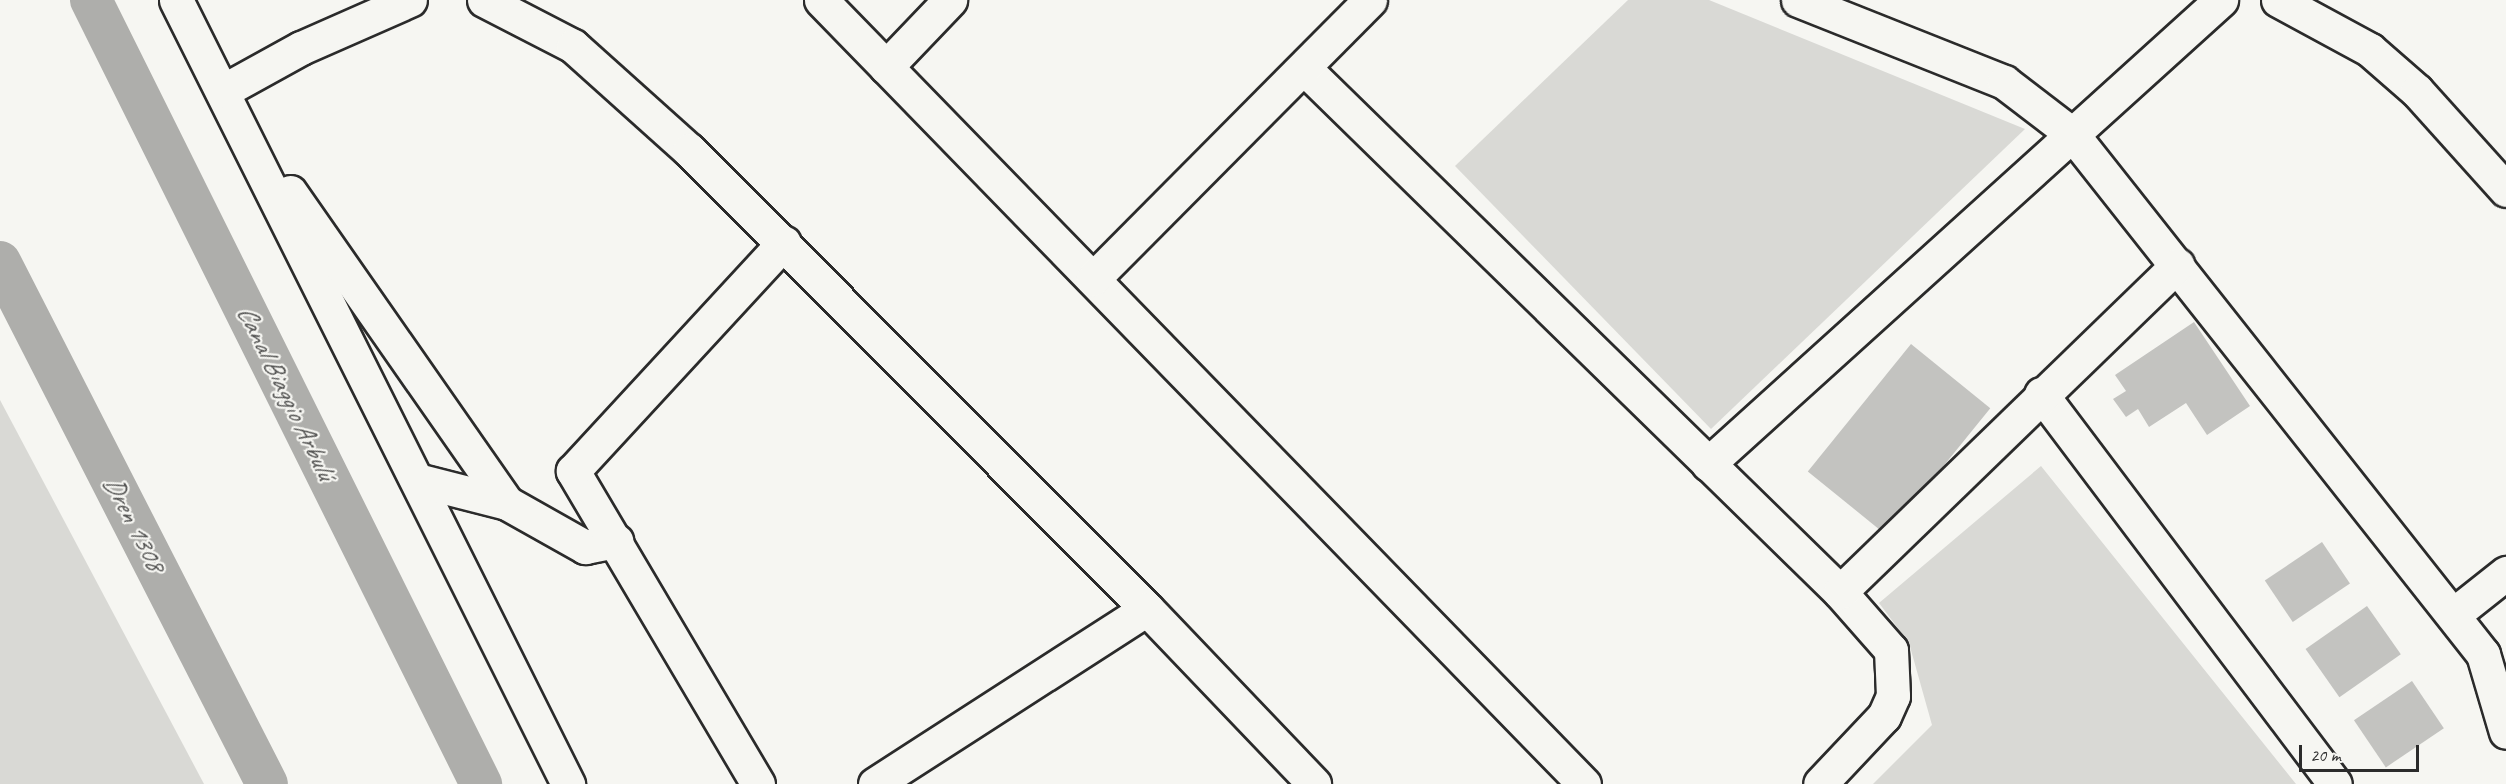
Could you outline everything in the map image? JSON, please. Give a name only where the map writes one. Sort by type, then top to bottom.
[{"type":"street","points":[[176,0],[568,784]]},
{"type":"street","points":[[223,91],[301,48],[410,0]]},
{"type":"street","points":[[484,0],[573,46],[784,242],[1148,609],[1314,784]]},
{"type":"street","points":[[821,0],[1584,784]]},
{"type":"street","points":[[885,67],[950,0]]},
{"type":"street","points":[[1093,279],[1305,69],[1370,0]]},
{"type":"street","points":[[1798,0],[2004,82],[2072,134],[2483,654],[2506,732]]},
{"type":"street","points":[[1708,464],[2221,0]]},
{"type":"street","points":[[2278,0],[2370,50],[2417,91],[2506,190]]},
{"type":"street","points":[[1305,69],[1840,592],[1891,650],[1893,696],[1884,716],[1820,784]]},
{"type":"street","points":[[249,142],[310,218],[507,503]]},
{"type":"street","points":[[758,784],[573,471],[784,242]]},
{"type":"street","points":[[1840,592],[2041,394],[2177,265]]},
{"type":"street","points":[[2041,394],[2335,784]]},
{"type":"street","points":[[417,480],[507,503],[585,547],[616,541]]},
{"type":"street","points":[[2453,615],[2506,573]]},
{"type":"street","points":[[875,784],[1148,609]]},
{"type":"shaded area","points":[[1628,0],[1709,0],[2025,129],[1711,429],[1455,166]]},
{"type":"shaded area","points":[[0,400],[204,784],[0,784]]},
{"type":"shaded area","points":[[2041,466],[2296,784],[1873,784],[1932,725],[1909,643],[1879,603]]},
{"type":"building","points":[[2194,322],[2250,406],[2207,435],[2186,403],[2149,427],[2138,409],[2126,417],[2113,399],[2126,391],[2115,375]]},
{"type":"building","points":[[1911,344],[1990,408],[1887,536],[1808,471]]},
{"type":"building","points":[[2322,542],[2350,583],[2293,622],[2265,581]]},
{"type":"building","points":[[2367,606],[2401,654],[2339,697],[2306,649]]},
{"type":"building","points":[[2412,681],[2444,728],[2386,767],[2354,720]]},
{"type":"waterway","name":"Canal Biaggio Arbulú","points":[[91,0],[481,784]]},
{"type":"waterway","name":"Dren 1308","points":[[0,262],[267,784]]}]
